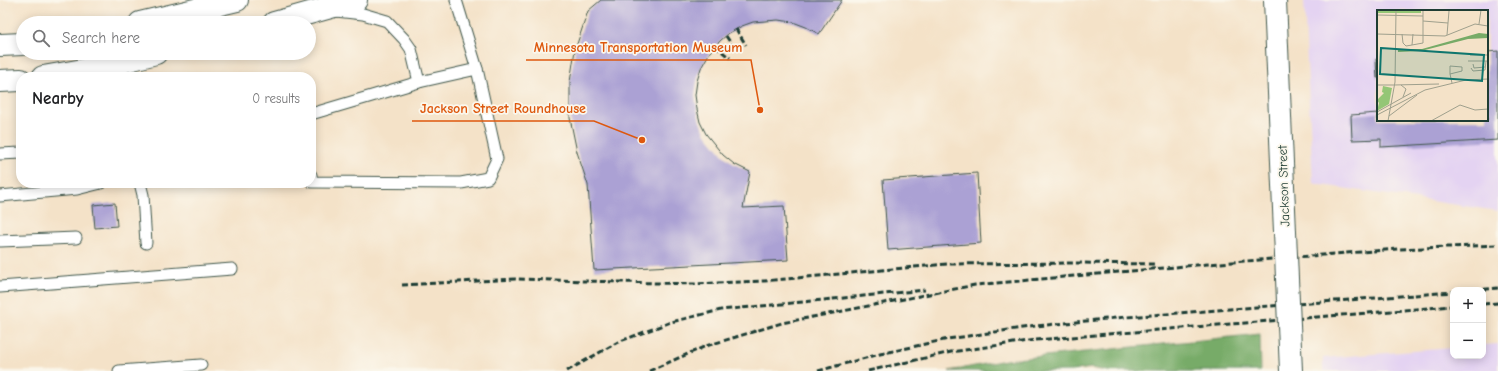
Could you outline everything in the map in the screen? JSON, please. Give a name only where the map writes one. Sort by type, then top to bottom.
[{"type":"street","points":[[170,16],[237,0]]},
{"type":"street","points":[[300,16],[356,0]]},
{"type":"street","name":"Jackson Street","points":[[1275,0],[1291,371]]},
{"type":"street","points":[[0,44],[16,44]]},
{"type":"street","points":[[72,72],[129,60]]},
{"type":"street","points":[[0,81],[16,80]]},
{"type":"lane","points":[[316,182],[461,183],[488,178],[497,158],[477,69],[456,0]]},
{"type":"lane","points":[[323,10],[363,14],[387,21],[411,49],[419,82]]},
{"type":"lane","points":[[316,113],[419,82],[477,69]]},
{"type":"lane","points":[[0,154],[16,152]]},
{"type":"lane","points":[[0,196],[81,188]]},
{"type":"lane","points":[[141,188],[146,242]]},
{"type":"lane","points":[[0,241],[76,238]]},
{"type":"lane","points":[[0,287],[232,269]]},
{"type":"lane","points":[[119,371],[201,365]]},
{"type":"shaded area","points":[[1304,0],[1498,0],[1498,211],[1313,183]]},
{"type":"shaded area","points":[[1498,344],[1498,371],[1323,371],[1323,358],[1450,348],[1450,359],[1486,359],[1486,345]]},
{"type":"green space","points":[[1260,334],[1261,371],[1108,371],[1091,368],[1071,371],[949,371],[1006,360]]},
{"type":"building","points":[[601,0],[842,0],[819,34],[793,22],[778,20],[753,22],[729,33],[710,52],[701,68],[697,81],[695,95],[697,109],[700,122],[706,134],[723,155],[734,164],[750,172],[743,208],[784,206],[788,260],[594,270],[588,185],[577,152],[570,118],[570,82],[575,50],[588,11]]},
{"type":"building","points":[[1498,51],[1498,140],[1381,147],[1381,139],[1352,140],[1351,115],[1377,113],[1377,121],[1488,121],[1488,52]]},
{"type":"building","points":[[977,173],[981,243],[888,250],[883,180]]},
{"type":"building","points":[[115,203],[117,226],[95,228],[93,205]]},
{"type":"railway","points":[[736,29],[746,45]]},
{"type":"railway","points":[[726,36],[736,51]]},
{"type":"railway","points":[[715,46],[730,58]]},
{"type":"railway","points":[[649,371],[706,346],[782,323],[975,285],[1398,249],[1498,245]]},
{"type":"railway","points":[[402,285],[515,279],[693,284],[764,281],[947,264],[1156,264]]},
{"type":"railway","points":[[1486,289],[1498,288]]},
{"type":"railway","points":[[567,371],[618,342],[671,322],[721,310],[925,290]]},
{"type":"railway","points":[[818,371],[880,354],[948,339],[1036,326],[1126,317],[1450,292]]},
{"type":"railway","points":[[1486,304],[1498,303]]},
{"type":"railway","points":[[868,371],[951,352],[1035,340],[1450,306]]},
{"type":"place","name":"Minnesota Transportation Museum","points":[[760,110]]},
{"type":"place","name":"Jackson Street Roundhouse","points":[[642,140]]}]
